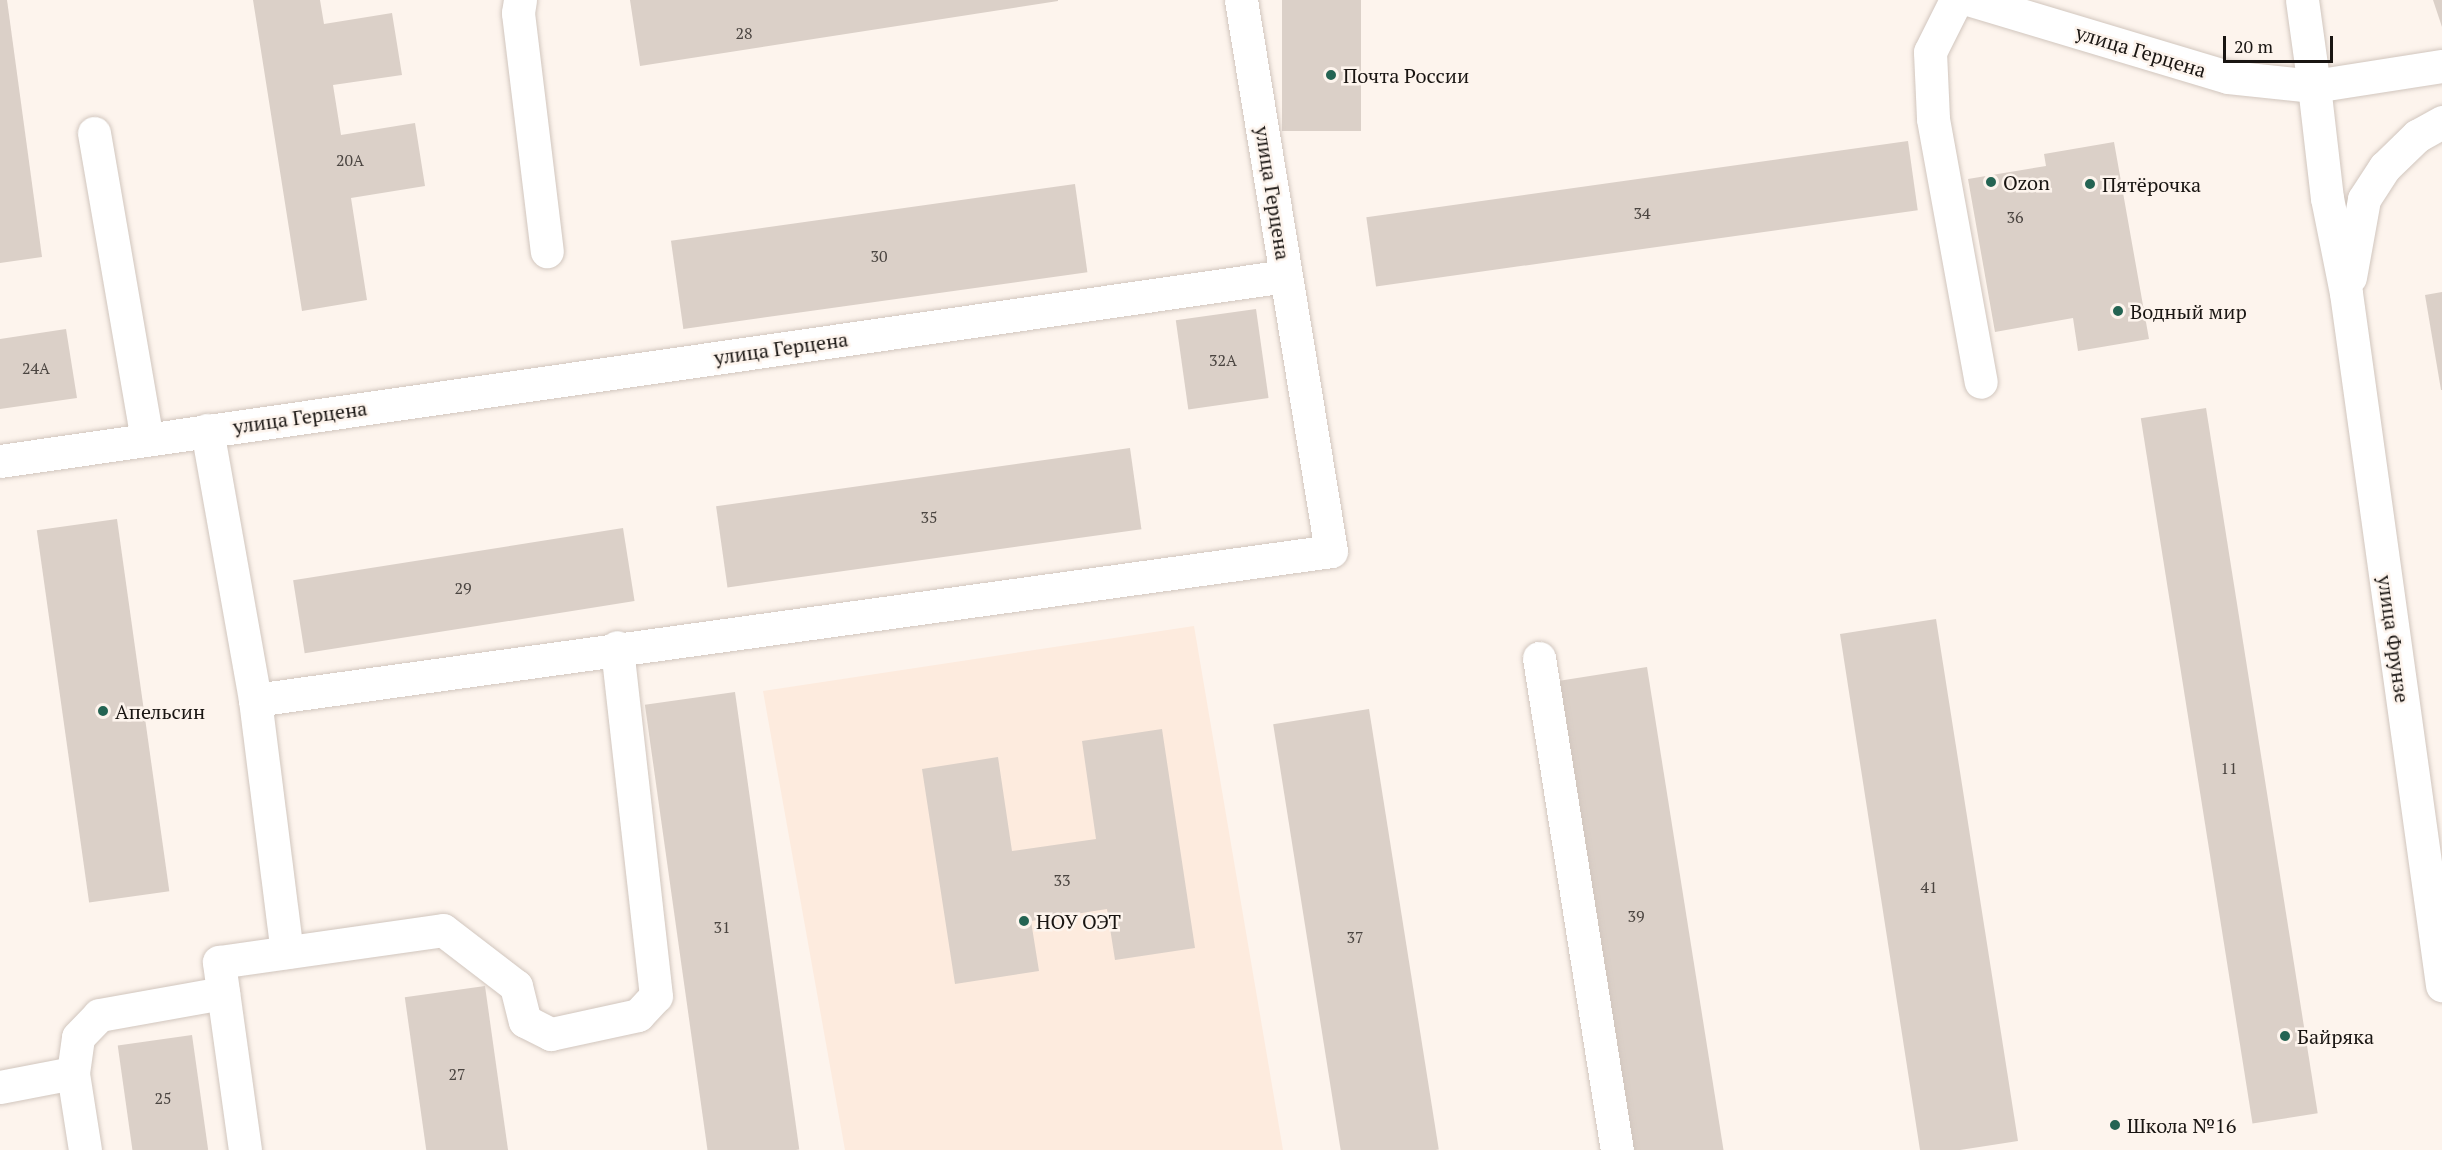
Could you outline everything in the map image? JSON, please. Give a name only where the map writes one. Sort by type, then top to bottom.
[{"type":"main road","points":[[520,0],[518,13],[547,251]]},
{"type":"main road","name":"улица Герцена","points":[[0,461],[1286,276],[1241,0]]},
{"type":"main road","points":[[1956,0],[1930,52],[1933,119],[1981,382]]},
{"type":"main road","name":"улица Герцена","points":[[1971,0],[2228,76],[2314,86],[2442,66]]},
{"type":"main road","name":"улица Фрунзе","points":[[2302,0],[2327,198],[2346,293],[2442,985]]},
{"type":"main road","name":"улица Фрунзе","points":[[2346,293],[2364,199],[2385,168],[2417,136],[2442,122]]},
{"type":"main road","points":[[94,133],[147,439]]},
{"type":"main road","points":[[255,700],[617,647],[1331,551],[1286,276]]},
{"type":"main road","points":[[207,430],[255,700],[287,952]]},
{"type":"main road","points":[[245,1150],[219,962],[443,930],[516,986],[525,1021],[551,1034],[638,1015],[656,996],[617,647]]},
{"type":"main road","points":[[1539,658],[1617,1150]]},
{"type":"main road","points":[[85,1150],[73,1073],[78,1037],[99,1015],[223,993]]},
{"type":"main road","points":[[0,1087],[73,1073]]},
{"type":"shaded area","name":"НОУ ОЭТ","points":[[1194,626],[1283,1150],[845,1150],[763,691]]},
{"type":"building","points":[[0,0],[7,0],[42,257],[0,263]]},
{"type":"building","points":[[253,0],[320,0],[324,24],[392,13],[402,75],[333,85],[341,135],[415,123],[425,186],[351,198],[367,300],[302,311]]},
{"type":"building","points":[[630,0],[1058,0],[1058,1],[640,66]]},
{"type":"building","points":[[1282,0],[1361,0],[1361,131],[1282,131]]},
{"type":"building","points":[[2433,0],[2442,0],[2442,27]]},
{"type":"building","points":[[1908,141],[1918,210],[1376,286],[1366,217]]},
{"type":"building","points":[[2114,142],[2149,339],[2078,351],[2073,318],[1995,332],[1968,179],[2046,166],[2044,154]]},
{"type":"building","points":[[1075,184],[1087,272],[683,329],[671,241]]},
{"type":"building","points":[[2442,292],[2442,390],[2441,390],[2425,295]]},
{"type":"building","points":[[1256,309],[1269,398],[1188,409],[1176,320]]},
{"type":"building","points":[[66,329],[77,398],[0,409],[0,339]]},
{"type":"building","points":[[2206,408],[2318,1113],[2253,1124],[2141,418]]},
{"type":"building","points":[[1130,448],[1141,529],[727,587],[716,506]]},
{"type":"building","name":"Апельсин","points":[[117,519],[169,891],[89,903],[37,530]]},
{"type":"building","points":[[623,528],[635,601],[305,653],[293,580]]},
{"type":"building","points":[[1936,619],[2018,1141],[1960,1150],[1920,1150],[1840,634]]},
{"type":"building","points":[[1647,667],[1723,1150],[1624,1150],[1550,682]]},
{"type":"building","points":[[735,692],[799,1150],[707,1150],[645,705]]},
{"type":"building","points":[[1369,709],[1439,1150],[1341,1150],[1273,724]]},
{"type":"building","points":[[1162,729],[1195,948],[1115,960],[1107,909],[1031,921],[1039,971],[955,984],[922,769],[998,757],[1012,851],[1096,839],[1082,741]]},
{"type":"building","points":[[485,986],[508,1150],[426,1150],[405,997]]},
{"type":"building","points":[[192,1035],[208,1150],[132,1150],[118,1045]]},
{"type":"place","name":"Почта России","points":[[1331,75]]},
{"type":"place","name":"Ozon","points":[[1991,182]]},
{"type":"place","name":"Пятёрочка","points":[[2090,184]]},
{"type":"place","name":"Водный мир","points":[[2118,311]]},
{"type":"place","name":"Апельсин","points":[[103,711]]},
{"type":"place","name":"НОУ ОЭТ","points":[[1024,921]]},
{"type":"place","name":"Байряка","points":[[2285,1036]]},
{"type":"place","name":"Школа №16","points":[[2115,1125]]}]
